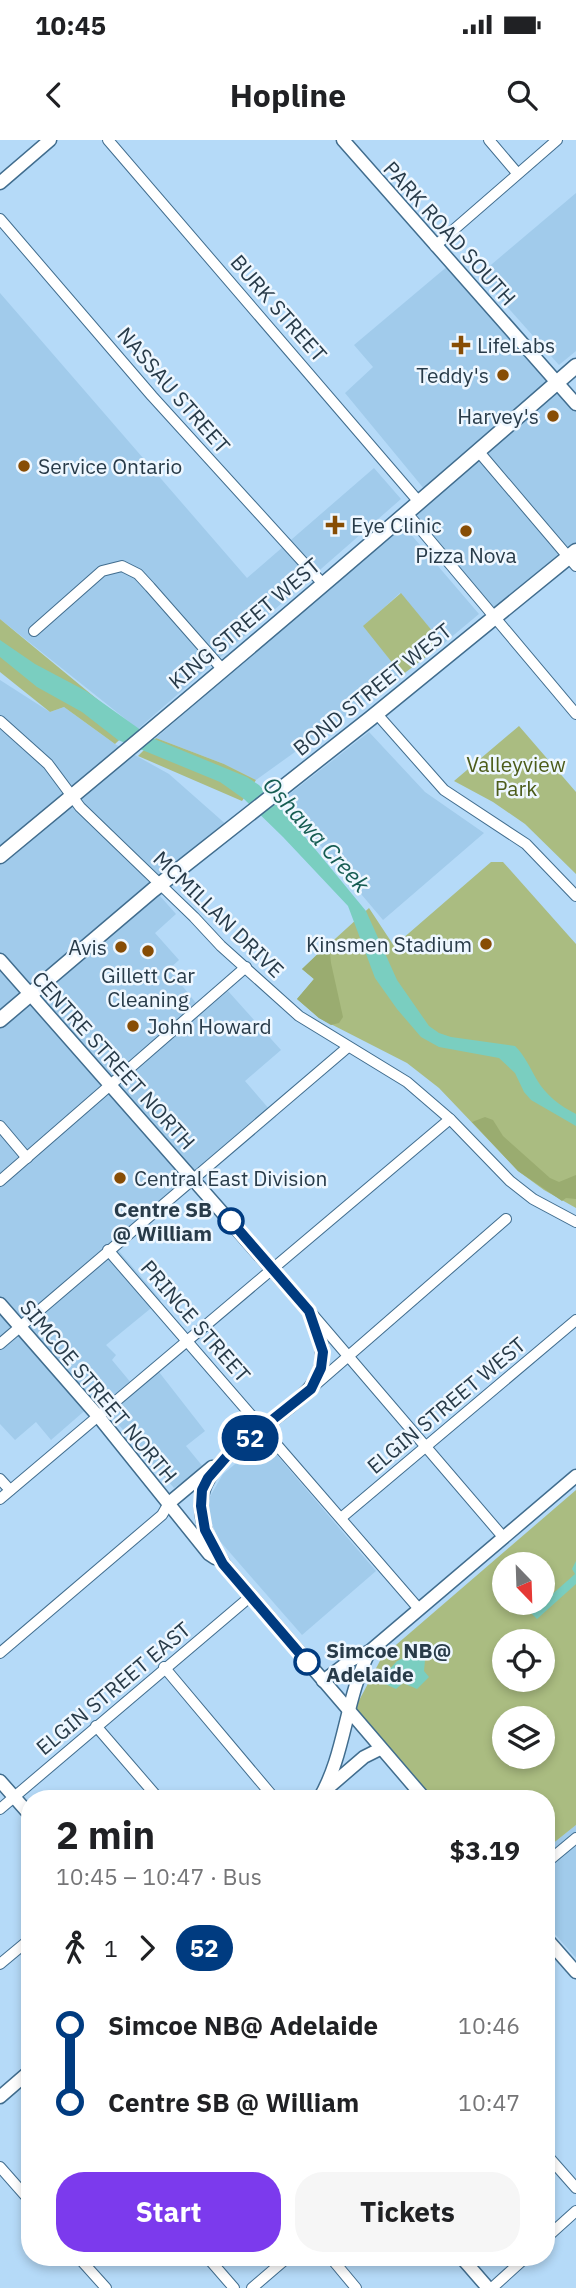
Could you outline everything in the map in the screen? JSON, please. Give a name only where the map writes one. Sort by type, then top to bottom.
[{"type":"main road","points":[[0,183],[50,140]]},
{"type":"main road","name":"PARK ROAD SOUTH","points":[[343,140],[576,404]]},
{"type":"main road","name":"KING STREET WEST","points":[[0,856],[223,670],[576,366]]},
{"type":"main road","name":"BOND STREET WEST","points":[[0,1020],[245,816],[574,558]]},
{"type":"main road","name":"CENTRE STREET NORTH","points":[[0,960],[309,1311],[323,1352],[321,1368],[311,1389]]},
{"type":"main road","name":"SIMCOE STREET NORTH","points":[[0,1304],[97,1416],[209,1554],[223,1564],[417,1790]]},
{"type":"main road","points":[[169,1503],[311,1389]]},
{"type":"main road","name":"SIMCOE STREET NORTH","points":[[223,1564],[205,1530],[201,1506],[202,1490],[208,1478],[228,1455]]},
{"type":"main road","points":[[323,1681],[351,1660],[370,1651],[576,1476]]},
{"type":"main road","points":[[324,1790],[330,1776],[358,1672],[370,1651]]},
{"type":"main road","points":[[328,1790],[364,1757],[380,1749]]},
{"type":"main road","points":[[0,1781],[21,1805]]},
{"type":"main road","points":[[555,1948],[576,1972]]},
{"type":"main road","points":[[0,2097],[21,2079]]},
{"type":"main road","points":[[470,2266],[490,2288]]},
{"type":"street","name":"BURK STREET","points":[[108,140],[419,502]]},
{"type":"street","points":[[489,140],[517,173]]},
{"type":"street","points":[[435,246],[557,140]]},
{"type":"street","name":"NASSAU STREET","points":[[0,219],[152,396],[323,584]]},
{"type":"street","points":[[479,452],[574,558]]},
{"type":"street","points":[[407,513],[576,714]]},
{"type":"street","points":[[34,631],[102,571],[122,566],[138,574],[223,670]]},
{"type":"street","points":[[376,713],[444,790],[526,844],[576,896]]},
{"type":"street","name":"MCMILLAN DRIVE","points":[[0,721],[48,764],[80,807],[221,946],[299,1016],[407,1082],[450,1119],[510,1181],[533,1199],[576,1222]]},
{"type":"street","points":[[0,1181],[246,967]]},
{"type":"street","points":[[0,1344],[348,1047]]},
{"type":"street","points":[[0,1499],[450,1119]]},
{"type":"street","points":[[0,1126],[27,1158]]},
{"type":"street","points":[[311,1389],[351,1357],[506,1219]]},
{"type":"street","name":"PRINCE STREET","points":[[108,1250],[418,1609]]},
{"type":"street","name":"CENTRE STREET NORTH","points":[[309,1311],[504,1538]]},
{"type":"street","name":"ELGIN STREET WEST","points":[[341,1518],[575,1324]]},
{"type":"street","points":[[0,1479],[10,1490]]},
{"type":"street","points":[[0,1653],[162,1514],[169,1503]]},
{"type":"street","name":"ELGIN STREET EAST","points":[[22,1790],[251,1596]]},
{"type":"street","points":[[164,1668],[267,1790]]},
{"type":"street","points":[[96,1726],[151,1790]]},
{"type":"street","name":"ELGIN STREET EAST","points":[[0,1809],[21,1791]]},
{"type":"street","points":[[555,1856],[576,1838]]},
{"type":"street","points":[[0,1964],[21,1946]]},
{"type":"street","points":[[555,2164],[576,2188]]},
{"type":"street","points":[[0,2168],[21,2191]]},
{"type":"street","points":[[555,2230],[576,2211]]},
{"type":"street","points":[[86,2266],[106,2288]]},
{"type":"street","points":[[215,2266],[234,2288]]},
{"type":"street","points":[[252,2288],[277,2266]]},
{"type":"street","points":[[338,2266],[356,2288]]},
{"type":"street","points":[[490,2288],[516,2266]]},
{"type":"shaded area","points":[[576,193],[576,351],[559,365],[479,275]]},
{"type":"shaded area","points":[[449,265],[576,411],[576,544],[490,616],[402,511],[425,490],[345,393],[373,367],[354,345]]},
{"type":"shaded area","points":[[0,293],[247,578],[374,468],[401,499],[138,729],[0,619]]},
{"type":"shaded area","points":[[402,524],[479,614],[443,644],[400,593],[364,626],[402,675],[256,780],[224,764],[156,738]]},
{"type":"shaded area","points":[[0,640],[35,664],[86,691],[152,738],[247,777],[259,785],[366,911],[397,980],[429,1026],[451,1037],[515,1046],[545,1091],[576,1114],[576,1126],[531,1100],[515,1073],[499,1058],[439,1047],[421,1037],[375,978],[348,906],[244,799],[220,782],[118,740],[82,712],[37,687],[0,657]]},
{"type":"shaded area","points":[[0,680],[50,712],[64,707],[115,744],[169,774],[237,834],[160,896],[176,914],[155,933],[179,960],[169,969],[203,1012],[228,991],[281,1050],[245,1081],[276,1117],[118,1250],[161,1300],[106,1345],[116,1355],[112,1360],[137,1390],[159,1372],[205,1431],[186,1446],[204,1468],[174,1488],[97,1400],[51,1440],[36,1422],[15,1440],[0,1424]]},
{"type":"shaded area","points":[[369,732],[425,792],[484,833],[383,920],[282,800]]},
{"type":"shaded area","points":[[329,943],[343,1017],[339,1023],[331,1025],[297,999],[314,979],[302,969]]},
{"type":"shaded area","points":[[485,1117],[493,1120],[503,1136],[550,1178],[559,1182],[576,1175],[576,1199],[566,1198],[562,1201],[518,1171],[472,1122]]},
{"type":"shaded area","points":[[264,1440],[376,1571],[302,1635],[218,1539],[205,1505],[223,1474]]},
{"type":"shaded area","points":[[576,1561],[576,1584],[555,1603],[555,1592],[575,1574],[572,1569]]},
{"type":"shaded area","points":[[411,1655],[420,1655],[425,1660],[424,1671],[429,1677],[417,1689],[403,1683],[396,1689],[379,1681],[397,1661]]},
{"type":"shaded area","points":[[576,1825],[576,1958],[555,1934],[555,1842]]},
{"type":"green space","points":[[401,593],[443,644],[402,675],[363,626]]},
{"type":"green space","points":[[0,619],[132,728],[115,744],[64,707],[50,712],[0,672]]},
{"type":"green space","name":"Valleyview Park","points":[[519,726],[576,792],[576,874],[525,824],[493,802],[454,781]]},
{"type":"green space","points":[[156,738],[224,764],[256,780],[242,801],[138,756]]},
{"type":"green space","points":[[491,862],[503,862],[576,944],[576,1208],[518,1171],[439,1088],[407,1063],[319,1018],[297,999],[314,979],[302,969],[369,908],[394,946]]},
{"type":"green space","points":[[576,1490],[576,1825],[555,1842],[555,1790],[426,1790],[354,1710],[382,1657],[492,1562],[492,1615],[555,1615],[555,1552],[504,1552]]},
{"type":"bus line","name":"52","points":[[231,1221],[309,1311],[323,1352],[321,1368],[311,1389],[228,1455],[208,1478],[202,1490],[201,1506],[205,1530],[223,1564],[307,1662]]},
{"type":"place","name":"LifeLabs","points":[[461,345]]},
{"type":"place","name":"Teddy's","points":[[503,375]]},
{"type":"place","name":"Harvey's","points":[[553,416]]},
{"type":"place","name":"Service Ontario","points":[[24,466]]},
{"type":"place","name":"Eye Clinic","points":[[335,525]]},
{"type":"place","name":"Pizza Nova","points":[[466,531]]},
{"type":"place","name":"Kinsmen Stadium","points":[[486,944]]},
{"type":"place","name":"Avis","points":[[121,947]]},
{"type":"place","name":"Gillett Car Cleaning","points":[[148,951]]},
{"type":"place","name":"John Howard","points":[[133,1026]]},
{"type":"place","name":"Central East Division","points":[[120,1178]]},
{"type":"place","name":"Centre SB @ William","points":[[231,1221]]},
{"type":"place","name":"Simcoe NB@ Adelaide","points":[[307,1662]]},
{"type":"water label","name":"Oshawa Creek","points":[[317,834]]}]
